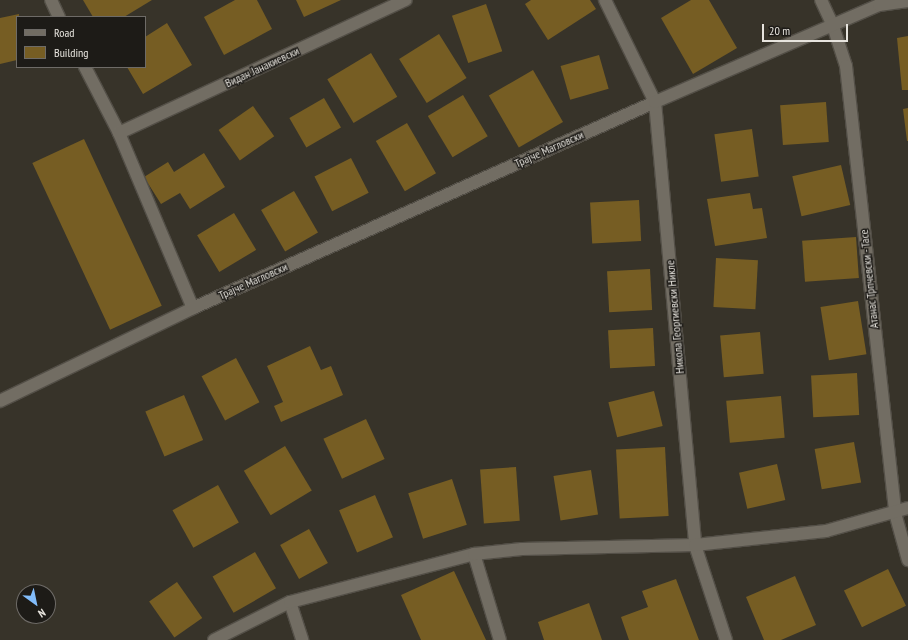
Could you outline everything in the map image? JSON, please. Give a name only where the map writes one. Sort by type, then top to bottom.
[{"type":"street","points":[[51,0],[59,16]]},
{"type":"street","name":"Видан Јанакиевски","points":[[118,133],[406,0]]},
{"type":"street","name":"Никола Георгиевски Никле","points":[[605,0],[655,102],[695,545],[726,640]]},
{"type":"street","name":"Атанас Трпчевски - Тасе","points":[[821,0],[833,26],[846,66],[894,512],[908,560]]},
{"type":"street","name":"Трајче Магловски","points":[[0,401],[193,308],[655,102],[879,5],[908,1]]},
{"type":"street","points":[[86,68],[118,133],[193,308]]},
{"type":"street","points":[[214,640],[290,602],[474,554],[522,548],[695,545],[826,531],[908,508]]},
{"type":"street","points":[[474,554],[500,640]]},
{"type":"street","points":[[290,602],[302,640]]},
{"type":"building","points":[[83,0],[152,0],[126,16],[92,16]]},
{"type":"building","points":[[235,0],[257,0],[272,29],[224,55],[204,17]]},
{"type":"building","points":[[296,0],[341,0],[304,17]]},
{"type":"building","points":[[531,0],[590,0],[596,9],[548,40],[525,4]]},
{"type":"building","points":[[691,0],[709,0],[737,48],[693,74],[661,18]]},
{"type":"building","points":[[486,4],[502,51],[468,63],[452,16]]},
{"type":"building","points":[[19,14],[19,16],[16,16],[16,60],[0,64],[0,18]]},
{"type":"building","points":[[167,23],[192,65],[143,94],[128,68],[146,68],[146,36]]},
{"type":"building","points":[[439,34],[467,78],[427,103],[399,59]]},
{"type":"building","points":[[908,36],[908,90],[902,90],[897,38]]},
{"type":"building","points":[[371,53],[397,97],[354,123],[327,79]]},
{"type":"building","points":[[599,55],[609,89],[570,100],[561,66]]},
{"type":"building","points":[[533,70],[563,122],[519,147],[489,96]]},
{"type":"building","points":[[463,95],[488,136],[453,157],[428,116]]},
{"type":"building","points":[[324,98],[341,127],[306,147],[289,118]]},
{"type":"building","points":[[826,102],[829,142],[783,145],[780,105]]},
{"type":"building","points":[[253,106],[274,136],[240,160],[219,130]]},
{"type":"building","points":[[908,108],[908,141],[907,141],[903,109]]},
{"type":"building","points":[[407,123],[436,173],[405,191],[376,141]]},
{"type":"building","points":[[752,129],[759,177],[721,182],[714,134]]},
{"type":"building","points":[[84,139],[162,306],[110,330],[32,163]]},
{"type":"building","points":[[204,153],[225,187],[190,209],[180,193],[161,204],[144,177],[168,162],[174,172]]},
{"type":"building","points":[[351,158],[369,193],[332,211],[314,177]]},
{"type":"building","points":[[841,165],[850,205],[802,216],[792,176]]},
{"type":"building","points":[[294,191],[318,233],[285,252],[261,210]]},
{"type":"building","points":[[750,193],[753,209],[762,208],[767,238],[715,246],[707,199]]},
{"type":"building","points":[[639,200],[641,241],[592,244],[590,203]]},
{"type":"building","points":[[234,213],[256,250],[219,272],[197,235]]},
{"type":"building","points":[[856,237],[859,278],[805,282],[802,241]]},
{"type":"building","points":[[716,258],[758,260],[755,309],[713,307]]},
{"type":"building","points":[[650,269],[652,310],[609,312],[607,271]]},
{"type":"building","points":[[858,301],[866,354],[829,360],[820,307]]},
{"type":"building","points":[[653,328],[655,366],[610,368],[608,330]]},
{"type":"building","points":[[760,332],[764,374],[724,377],[720,335]]},
{"type":"building","points":[[310,346],[321,370],[331,366],[343,395],[281,422],[274,406],[283,402],[267,366]]},
{"type":"building","points":[[236,358],[259,402],[225,420],[202,376]]},
{"type":"building","points":[[857,373],[859,415],[813,417],[811,375]]},
{"type":"building","points":[[654,391],[663,426],[617,437],[608,402]]},
{"type":"building","points":[[184,395],[203,440],[164,457],[145,411]]},
{"type":"building","points":[[781,396],[785,438],[730,443],[726,401]]},
{"type":"building","points":[[366,419],[385,459],[342,479],[323,439]]},
{"type":"building","points":[[854,442],[861,482],[822,489],[815,449]]},
{"type":"building","points":[[285,446],[312,491],[271,515],[244,471]]},
{"type":"building","points":[[665,447],[669,516],[620,518],[616,450]]},
{"type":"building","points":[[777,464],[785,500],[747,509],[739,473]]},
{"type":"building","points":[[516,467],[520,521],[484,523],[480,470]]},
{"type":"building","points":[[591,470],[598,514],[561,520],[553,476]]},
{"type":"building","points":[[452,479],[467,525],[423,539],[408,493]]},
{"type":"building","points":[[218,485],[239,523],[193,548],[173,510]]},
{"type":"building","points":[[375,495],[393,537],[357,553],[339,510]]},
{"type":"building","points":[[309,529],[328,563],[299,579],[280,545]]},
{"type":"building","points":[[255,552],[276,588],[234,613],[213,576]]},
{"type":"building","points":[[888,569],[906,606],[862,627],[844,590]]},
{"type":"building","points":[[454,571],[486,640],[421,640],[401,595]]},
{"type":"building","points":[[795,576],[816,625],[781,640],[764,640],[746,597]]},
{"type":"building","points":[[676,579],[699,640],[629,640],[621,617],[648,607],[642,591]]},
{"type":"building","points":[[177,582],[202,618],[174,638],[149,602]]},
{"type":"building","points":[[589,603],[602,640],[544,640],[538,622]]}]
